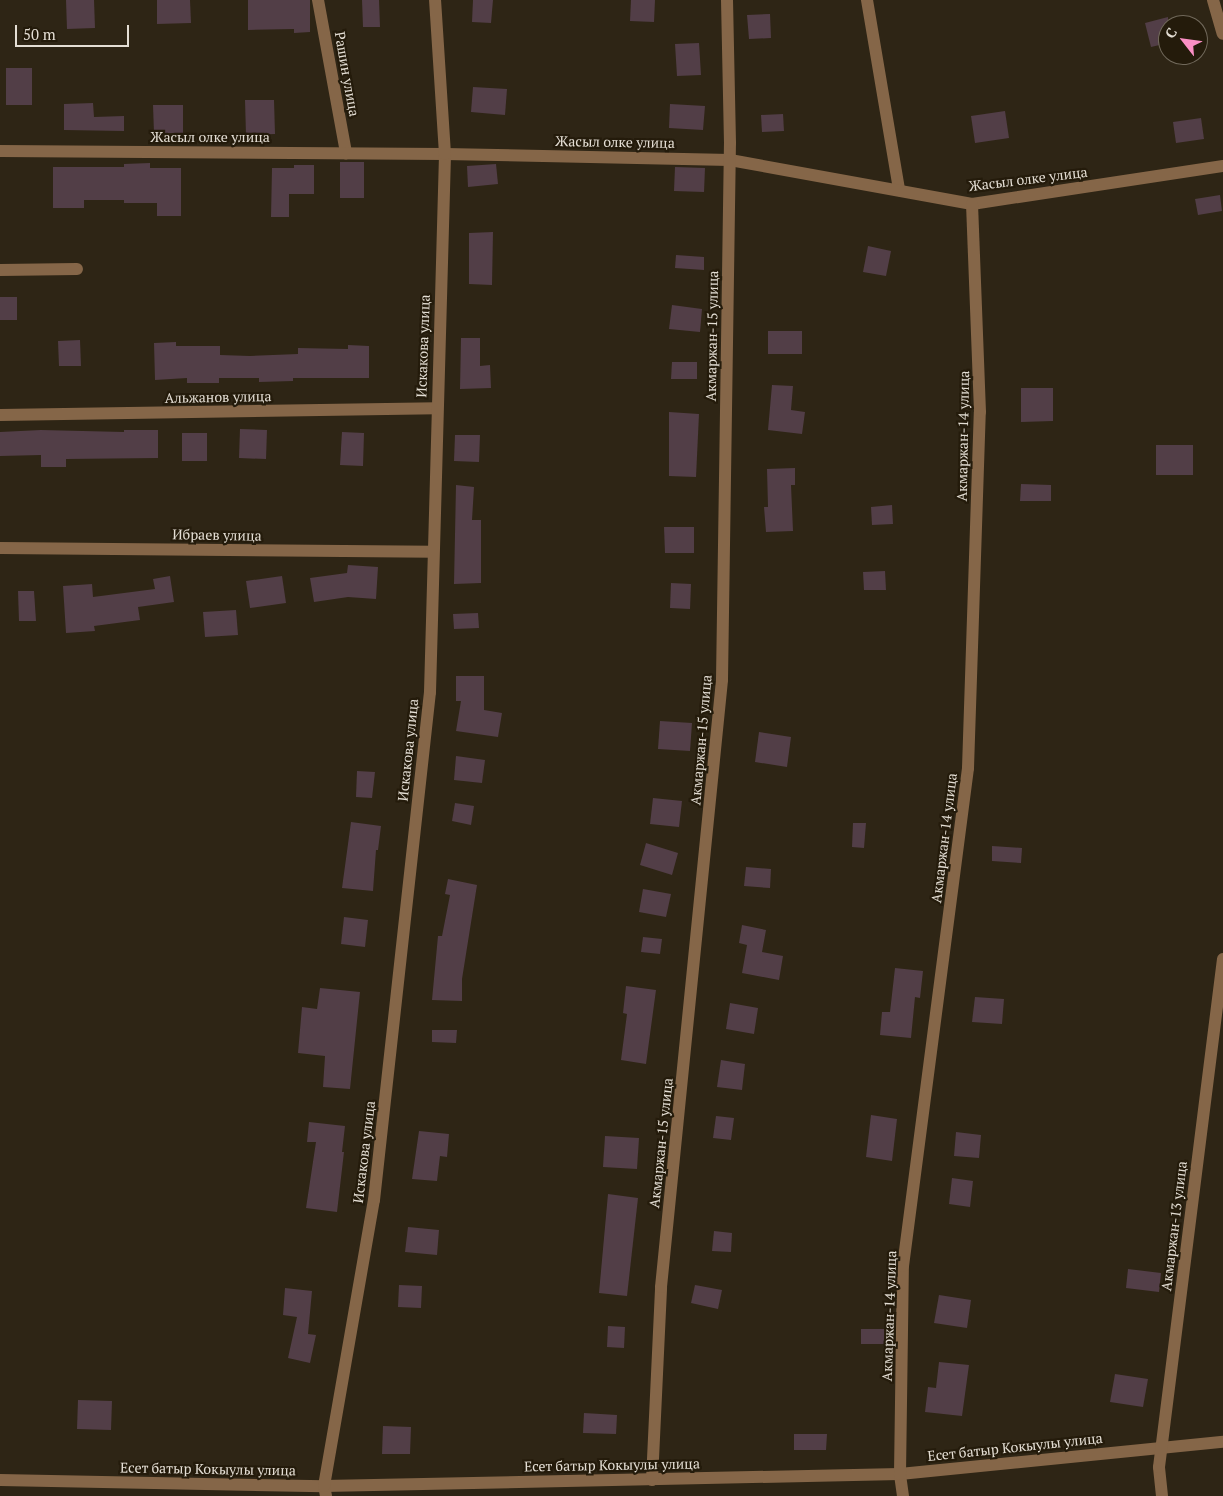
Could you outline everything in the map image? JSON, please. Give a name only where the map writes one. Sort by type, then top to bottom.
[{"type":"street","name":"Рашин улица","points":[[318,0],[346,153]]},
{"type":"street","name":"Искакова улица","points":[[325,1491],[374,1200],[430,692],[444,154],[434,0]]},
{"type":"street","name":"Акмаржан-15 улица","points":[[652,1480],[661,1287],[722,680],[730,160],[727,0]]},
{"type":"street","points":[[867,0],[899,190]]},
{"type":"street","points":[[1213,0],[1223,34]]},
{"type":"street","name":"Жасыл олке улица","points":[[0,151],[444,154],[730,160],[972,204],[1223,166]]},
{"type":"street","name":"Акмаржан-14 улица","points":[[903,1496],[900,1474],[903,1266],[968,768],[980,412],[972,204]]},
{"type":"street","points":[[0,270],[77,269]]},
{"type":"street","name":"Альжанов улица","points":[[0,415],[436,408]]},
{"type":"street","name":"Ибраев улица","points":[[0,548],[433,552]]},
{"type":"street","name":"Акмаржан-13 улица","points":[[1162,1496],[1159,1467],[1161,1448],[1223,959]]},
{"type":"street","name":"Есет батыр Кокыулы улица","points":[[0,1480],[325,1491],[900,1474],[1223,1442]]},
{"type":"building","points":[[66,0],[94,0],[95,28],[67,29]]},
{"type":"building","points":[[157,0],[190,0],[191,23],[157,24]]},
{"type":"building","points":[[248,0],[310,0],[310,32],[294,33],[294,29],[248,30]]},
{"type":"building","points":[[362,0],[379,0],[380,27],[363,27]]},
{"type":"building","points":[[473,0],[493,0],[491,23],[472,22]]},
{"type":"building","points":[[631,0],[655,0],[654,22],[630,21]]},
{"type":"building","points":[[770,14],[771,38],[749,39],[747,15]]},
{"type":"building","points":[[1158,20],[1158,45],[1151,47],[1145,23]]},
{"type":"building","points":[[699,43],[701,75],[677,76],[675,44]]},
{"type":"building","points":[[6,68],[32,68],[32,105],[6,105]]},
{"type":"building","points":[[473,87],[507,89],[505,115],[471,112]]},
{"type":"building","points":[[245,100],[274,100],[275,134],[246,135]]},
{"type":"building","points":[[93,103],[94,117],[124,116],[124,131],[64,130],[64,104]]},
{"type":"building","points":[[670,104],[705,106],[703,130],[669,128]]},
{"type":"building","points":[[153,105],[183,105],[183,133],[154,133]]},
{"type":"building","points":[[1005,111],[1009,138],[975,143],[971,116]]},
{"type":"building","points":[[783,114],[784,131],[762,132],[761,115]]},
{"type":"building","points":[[1201,118],[1204,139],[1176,143],[1173,122]]},
{"type":"building","points":[[340,162],[364,162],[364,198],[340,198]]},
{"type":"building","points":[[150,163],[150,168],[181,168],[181,216],[157,216],[157,203],[124,203],[124,200],[84,200],[84,208],[53,208],[53,167],[124,167],[124,164]]},
{"type":"building","points":[[496,164],[498,184],[468,187],[467,166]]},
{"type":"building","points":[[294,165],[314,165],[314,194],[289,194],[289,217],[271,217],[272,168],[294,168]]},
{"type":"building","points":[[675,167],[705,168],[704,192],[674,191]]},
{"type":"building","points":[[1220,195],[1222,211],[1198,215],[1195,199]]},
{"type":"building","points":[[493,232],[492,285],[469,284],[469,233]]},
{"type":"building","points":[[868,246],[891,251],[886,276],[863,272]]},
{"type":"building","points":[[676,255],[704,257],[704,270],[675,268]]},
{"type":"building","points":[[0,297],[17,297],[17,320],[0,320]]},
{"type":"building","points":[[672,305],[702,309],[700,332],[669,329]]},
{"type":"building","points":[[768,331],[802,331],[802,354],[768,354]]},
{"type":"building","points":[[461,338],[480,338],[480,366],[490,365],[491,388],[460,389]]},
{"type":"building","points":[[80,340],[81,366],[59,366],[58,341]]},
{"type":"building","points":[[176,342],[176,346],[220,346],[220,355],[250,356],[298,354],[298,348],[348,349],[348,345],[369,346],[369,378],[293,378],[293,381],[259,382],[259,378],[219,378],[219,383],[187,383],[187,378],[155,380],[154,343]]},
{"type":"building","points":[[672,362],[697,362],[697,379],[671,379]]},
{"type":"building","points":[[772,385],[793,386],[791,410],[805,412],[802,434],[768,430]]},
{"type":"building","points":[[1021,388],[1053,388],[1053,421],[1021,422]]},
{"type":"building","points":[[669,412],[699,414],[696,477],[669,476]]},
{"type":"building","points":[[240,429],[267,430],[266,459],[239,458]]},
{"type":"building","points":[[41,430],[124,432],[124,430],[158,430],[158,458],[66,459],[66,467],[41,467],[41,455],[0,456],[0,432]]},
{"type":"building","points":[[342,432],[364,433],[363,466],[340,465]]},
{"type":"building","points":[[182,433],[207,433],[207,461],[182,461]]},
{"type":"building","points":[[455,435],[480,435],[479,462],[454,461]]},
{"type":"building","points":[[1156,445],[1193,445],[1193,475],[1156,475]]},
{"type":"building","points":[[795,468],[795,485],[791,485],[793,531],[766,532],[764,507],[768,507],[767,469]]},
{"type":"building","points":[[1021,484],[1051,485],[1051,501],[1020,501]]},
{"type":"building","points":[[456,485],[474,487],[472,520],[481,520],[481,583],[454,584]]},
{"type":"building","points":[[892,505],[893,524],[872,525],[871,507]]},
{"type":"building","points":[[664,527],[694,527],[694,553],[665,553]]},
{"type":"building","points":[[348,565],[378,567],[376,599],[348,597],[314,602],[310,578],[347,573]]},
{"type":"building","points":[[885,571],[886,590],[864,590],[863,572]]},
{"type":"building","points":[[170,576],[174,602],[138,607],[140,620],[94,626],[95,631],[66,633],[63,586],[92,584],[93,597],[155,589],[153,579]]},
{"type":"building","points":[[282,576],[286,603],[250,608],[246,581]]},
{"type":"building","points":[[671,583],[691,584],[690,609],[670,608]]},
{"type":"building","points":[[18,591],[34,591],[36,621],[19,621]]},
{"type":"building","points":[[236,610],[238,635],[205,637],[203,612]]},
{"type":"building","points":[[478,613],[479,628],[454,629],[453,614]]},
{"type":"building","points":[[456,676],[484,676],[484,710],[502,713],[498,737],[456,731],[461,701],[456,701]]},
{"type":"building","points":[[660,721],[692,723],[690,751],[658,749]]},
{"type":"building","points":[[759,732],[791,737],[787,767],[755,762]]},
{"type":"building","points":[[456,756],[485,760],[482,783],[454,780]]},
{"type":"building","points":[[357,771],[375,772],[372,798],[356,797]]},
{"type":"building","points":[[653,798],[682,801],[679,827],[650,824]]},
{"type":"building","points":[[455,803],[474,806],[471,825],[452,821]]},
{"type":"building","points":[[351,822],[381,826],[378,850],[376,850],[373,891],[342,888]]},
{"type":"building","points":[[853,823],[866,823],[864,848],[852,847]]},
{"type":"building","points":[[646,843],[678,853],[672,875],[640,865]]},
{"type":"building","points":[[992,846],[1022,848],[1021,863],[992,861]]},
{"type":"building","points":[[746,867],[771,869],[770,888],[744,886]]},
{"type":"building","points":[[448,879],[477,885],[462,979],[462,1001],[432,1000],[438,936],[442,936],[450,895],[445,894]]},
{"type":"building","points":[[643,889],[671,894],[666,917],[639,912]]},
{"type":"building","points":[[344,917],[368,920],[365,947],[341,944]]},
{"type":"building","points":[[742,925],[766,930],[762,952],[783,956],[779,980],[742,973],[747,945],[739,943]]},
{"type":"building","points":[[643,937],[662,939],[660,954],[641,952]]},
{"type":"building","points":[[895,968],[923,971],[920,998],[915,997],[911,1038],[880,1035],[882,1012],[890,1012]]},
{"type":"building","points":[[626,986],[656,990],[646,1064],[621,1060],[627,1014],[623,1013]]},
{"type":"building","points":[[320,988],[360,992],[350,1089],[323,1087],[325,1056],[298,1053],[302,1007],[317,1009]]},
{"type":"building","points":[[975,997],[1004,999],[1002,1024],[972,1022]]},
{"type":"building","points":[[730,1003],[758,1008],[754,1034],[726,1029]]},
{"type":"building","points":[[432,1030],[457,1030],[456,1043],[432,1042]]},
{"type":"building","points":[[721,1060],[745,1064],[742,1090],[717,1087]]},
{"type":"building","points":[[871,1115],[897,1119],[892,1161],[866,1157]]},
{"type":"building","points":[[716,1116],[734,1118],[731,1140],[713,1138]]},
{"type":"building","points":[[309,1122],[345,1126],[337,1212],[306,1208],[316,1142],[307,1142]]},
{"type":"building","points":[[419,1131],[449,1134],[447,1157],[440,1156],[437,1181],[412,1179]]},
{"type":"building","points":[[956,1132],[981,1135],[979,1158],[954,1156]]},
{"type":"building","points":[[605,1136],[639,1138],[637,1169],[603,1167]]},
{"type":"building","points":[[952,1178],[973,1181],[970,1207],[949,1204]]},
{"type":"building","points":[[608,1194],[638,1198],[627,1296],[599,1293]]},
{"type":"building","points":[[408,1227],[439,1230],[437,1255],[405,1252]]},
{"type":"building","points":[[714,1231],[732,1233],[731,1252],[712,1251]]},
{"type":"building","points":[[1128,1269],[1161,1273],[1159,1292],[1126,1288]]},
{"type":"building","points":[[399,1285],[422,1286],[421,1308],[398,1307]]},
{"type":"building","points":[[695,1285],[722,1290],[718,1309],[691,1303]]},
{"type":"building","points":[[285,1288],[312,1291],[308,1334],[316,1335],[310,1363],[288,1358],[297,1317],[283,1315]]},
{"type":"building","points":[[939,1295],[971,1300],[967,1328],[934,1323]]},
{"type":"building","points":[[608,1326],[625,1327],[624,1348],[607,1347]]},
{"type":"building","points":[[861,1329],[884,1329],[885,1344],[861,1344]]},
{"type":"building","points":[[939,1362],[969,1365],[962,1416],[925,1412],[928,1387],[936,1388]]},
{"type":"building","points":[[1115,1374],[1148,1379],[1143,1407],[1110,1402]]},
{"type":"building","points":[[78,1400],[112,1401],[111,1430],[77,1429]]},
{"type":"building","points":[[584,1413],[617,1415],[616,1434],[583,1433]]},
{"type":"building","points":[[383,1426],[411,1427],[410,1454],[382,1454]]},
{"type":"building","points":[[794,1434],[827,1434],[826,1450],[794,1450]]}]
